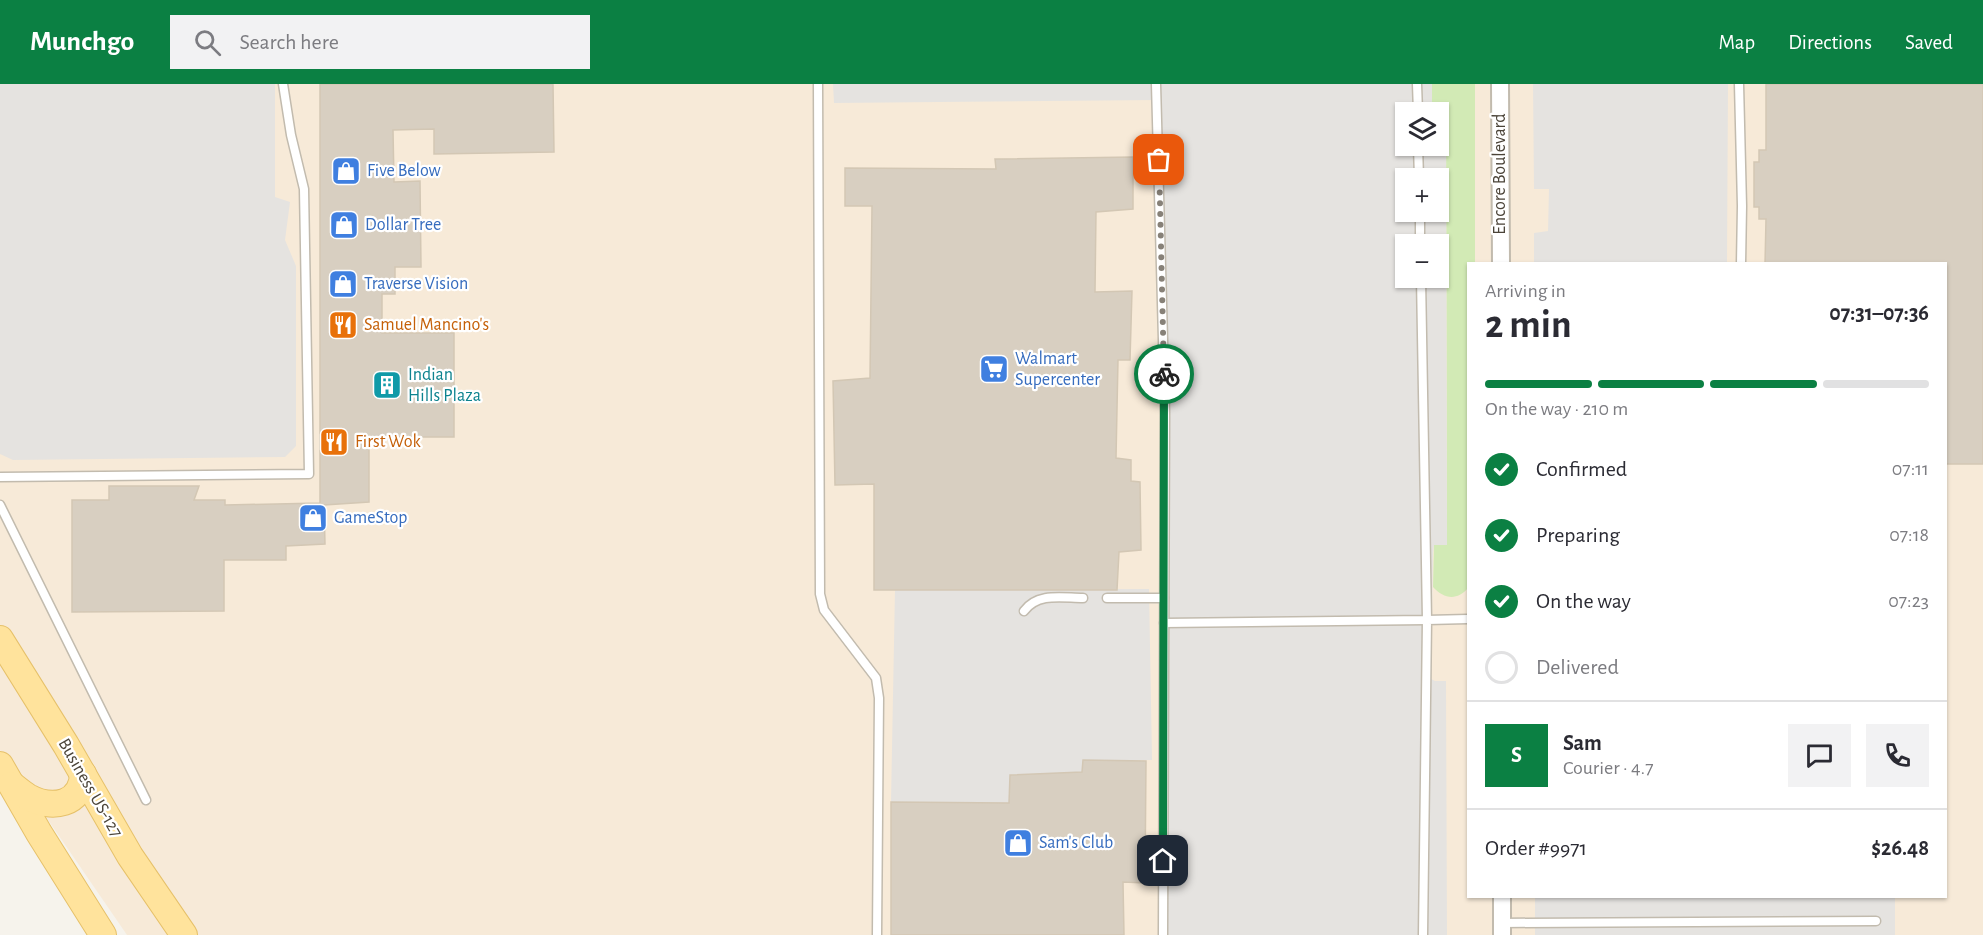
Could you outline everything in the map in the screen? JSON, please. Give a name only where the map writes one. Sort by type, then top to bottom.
[{"type":"main road","name":"Business US-127","points":[[0,639],[83,774],[130,856],[184,935]]},
{"type":"main road","points":[[5,774],[28,797],[45,804],[62,803],[77,794],[82,786],[83,774]]},
{"type":"main road","points":[[5,774],[89,916],[103,935]]},
{"type":"street","name":"Encore Boulevard","points":[[1500,84],[1501,262]]},
{"type":"street","points":[[1502,898],[1502,929]]},
{"type":"lane","points":[[0,477],[309,474],[304,189],[291,135],[283,84]]},
{"type":"lane","points":[[818,84],[819,594],[824,610],[876,678],[879,698],[877,935]]},
{"type":"lane","points":[[1156,84],[1165,413],[1163,935]]},
{"type":"lane","points":[[1417,84],[1418,102]]},
{"type":"lane","points":[[1739,84],[1741,262]]},
{"type":"lane","points":[[1421,288],[1427,620],[1423,935]]},
{"type":"lane","points":[[0,505],[146,800]]},
{"type":"lane","points":[[1024,611],[1034,600],[1043,598],[1083,598]]},
{"type":"lane","points":[[1107,598],[1164,598]]},
{"type":"lane","points":[[1164,623],[1467,619]]},
{"type":"lane","points":[[1502,929],[1876,921]]},
{"type":"shaded area","points":[[0,84],[1983,84],[1983,935],[127,935],[0,750]]},
{"type":"shaded area","points":[[0,84],[275,84],[275,197],[290,202],[285,240],[296,266],[296,446],[285,457],[13,460],[0,454]]},
{"type":"shaded area","points":[[833,84],[1432,84],[1432,102],[1395,102],[1395,156],[1446,156],[1446,168],[1395,168],[1395,222],[1446,222],[1446,234],[1395,234],[1395,288],[1446,288],[1447,545],[1434,545],[1433,553],[1431,679],[1446,681],[1447,935],[1163,935],[1165,582],[1157,100],[834,103]]},
{"type":"shaded area","points":[[1533,84],[1728,84],[1727,262],[1534,262],[1534,233],[1548,231],[1549,189],[1534,189]]},
{"type":"shaded area","points":[[1149,589],[1152,760],[1084,760],[1082,772],[1009,803],[891,802],[895,590]]},
{"type":"shaded area","points":[[1535,898],[1895,898],[1895,935],[1535,935]]},
{"type":"green space","points":[[1432,84],[1475,84],[1475,262],[1467,262],[1467,589],[1455,597],[1446,596],[1433,587],[1434,545],[1447,545],[1446,288],[1449,288],[1449,234],[1446,234],[1446,222],[1449,222],[1449,168],[1446,168],[1446,156],[1449,156],[1449,102],[1432,102]]},
{"type":"building","name":"Indian Hills Plaza","points":[[320,84],[553,84],[554,152],[434,154],[434,129],[393,130],[394,182],[420,181],[421,267],[395,267],[395,294],[382,294],[382,333],[454,333],[454,437],[369,437],[369,502],[324,505],[325,544],[286,546],[286,560],[224,560],[224,611],[72,612],[72,500],[109,500],[109,486],[199,486],[194,500],[225,500],[225,505],[320,503]]},
{"type":"building","points":[[1766,84],[1983,84],[1983,464],[1947,464],[1947,262],[1765,262],[1766,219],[1759,219],[1759,207],[1754,207],[1754,162],[1759,162],[1759,150],[1766,150]]},
{"type":"building","name":"Walmart Supercenter","points":[[1133,157],[1133,209],[1096,212],[1095,292],[1132,291],[1130,360],[1118,360],[1116,458],[1131,460],[1131,481],[1140,482],[1141,550],[1119,552],[1117,590],[874,590],[874,484],[835,485],[833,381],[870,378],[872,206],[845,206],[845,168],[996,169],[995,159]]},
{"type":"building","name":"Sam's Club","points":[[1083,760],[1146,761],[1145,883],[1123,882],[1124,935],[891,935],[891,802],[1009,803],[1010,775],[1082,772]]},
{"type":"way so far","points":[[1159,160],[1164,374]]},
{"type":"place","name":"Five Below","points":[[346,171]]},
{"type":"place","name":"Dollar Tree","points":[[344,225]]},
{"type":"place","name":"Traverse Vision","points":[[343,284]]},
{"type":"place","name":"Samuel Mancino's","points":[[343,325]]},
{"type":"place","name":"Walmart Supercenter","points":[[994,369]]},
{"type":"place","name":"Indian Hills Plaza","points":[[387,385]]},
{"type":"place","name":"First Wok","points":[[334,442]]},
{"type":"place","name":"GameStop","points":[[313,518]]},
{"type":"place","name":"Sam's Club","points":[[1018,843]]},
{"type":"route","points":[[1163,861],[1164,374]]}]
